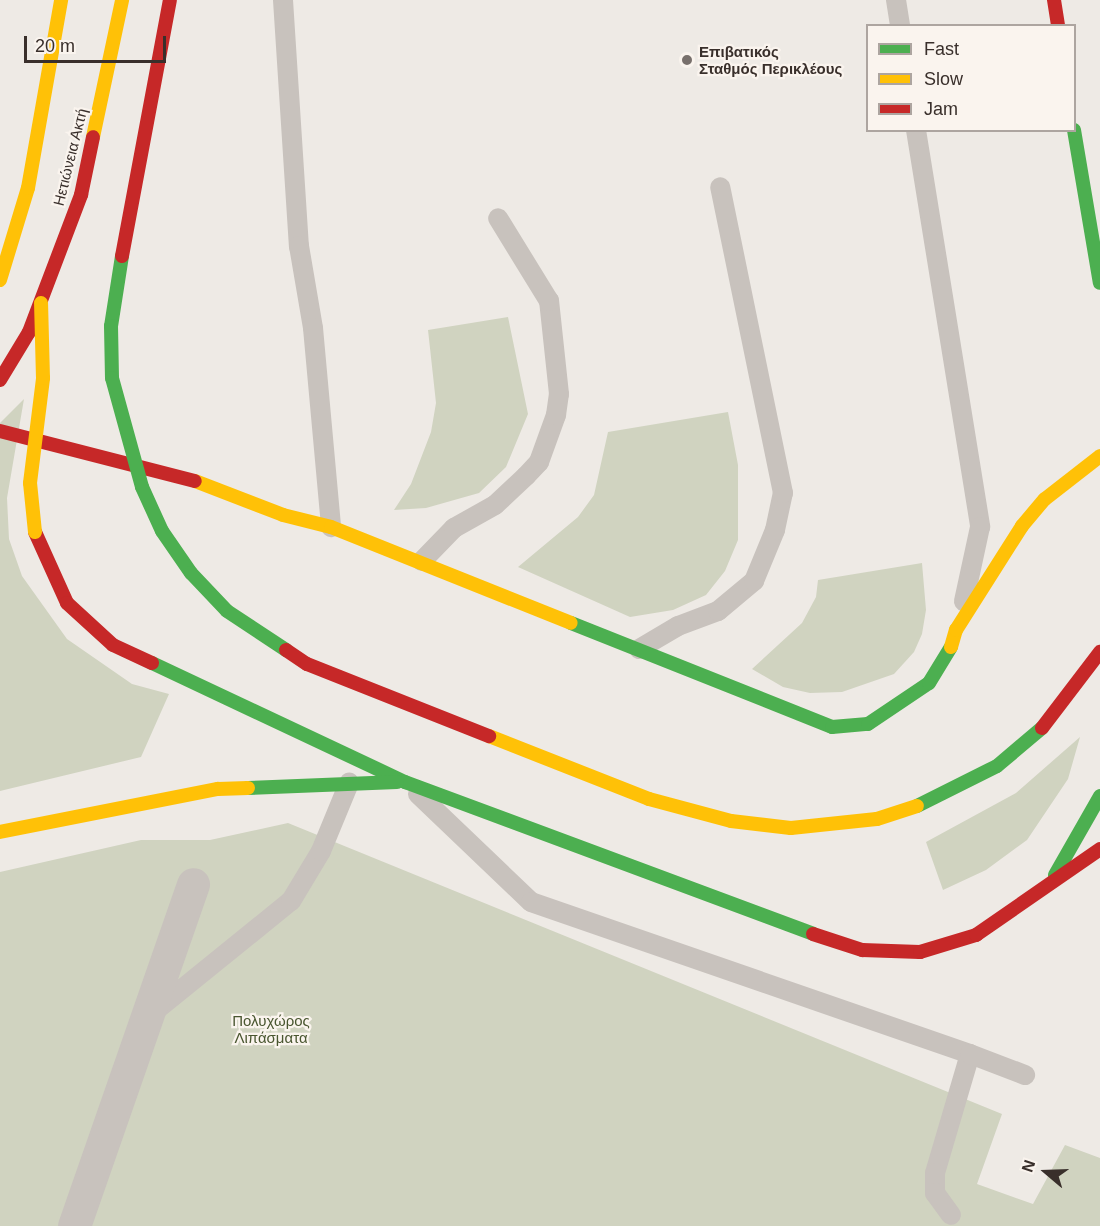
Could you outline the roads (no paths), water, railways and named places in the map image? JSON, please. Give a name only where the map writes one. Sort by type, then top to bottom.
[{"type":"main road","points":[[0,280],[26,197],[61,0]]},
{"type":"main road","name":"Ηετιώνεια Ακτή","points":[[0,380],[41,303],[81,195],[122,0]]},
{"type":"main road","points":[[171,0],[119,271],[111,326],[112,378],[142,487],[162,531],[191,573],[227,611],[307,664],[649,799],[731,821],[791,828],[868,820],[917,806],[997,766],[1042,728],[1100,652]]},
{"type":"main road","points":[[1054,0],[1058,24]]},
{"type":"main road","points":[[1074,132],[1100,282]]},
{"type":"main road","points":[[41,303],[43,378],[30,483],[35,532],[67,603],[113,645],[405,782],[862,950],[920,952],[976,935],[1052,879],[1100,849]]},
{"type":"main road","points":[[0,431],[173,473],[284,515],[331,527],[422,561],[832,727],[868,724],[904,704],[947,660],[956,630],[1022,526],[1046,499],[1100,456]]},
{"type":"main road","points":[[0,832],[186,794],[349,783],[405,782]]},
{"type":"main road","points":[[1052,879],[1100,796]]},
{"type":"street","points":[[74,1226],[192,884]]},
{"type":"lane","points":[[284,0],[298,246],[313,327],[331,527]]},
{"type":"lane","points":[[896,0],[900,24]]},
{"type":"lane","points":[[916,132],[980,527],[956,630]]},
{"type":"lane","points":[[639,649],[678,626],[718,611],[754,581],[775,530],[783,493],[720,187]]},
{"type":"lane","points":[[422,561],[454,528],[495,505],[533,469],[556,415],[559,394],[549,301],[498,218]]},
{"type":"lane","points":[[405,782],[531,902],[1025,1075]]},
{"type":"lane","points":[[145,1018],[291,901],[321,850],[349,783]]},
{"type":"lane","points":[[951,1215],[935,1193],[935,1173],[970,1054]]},
{"type":"place","name":"Επιβατικός Σταθμός Περικλέους","points":[[687,60]]},
{"type":"park label","name":"Πολυχώρος Λιπάσματα","points":[[271,1028]]}]
